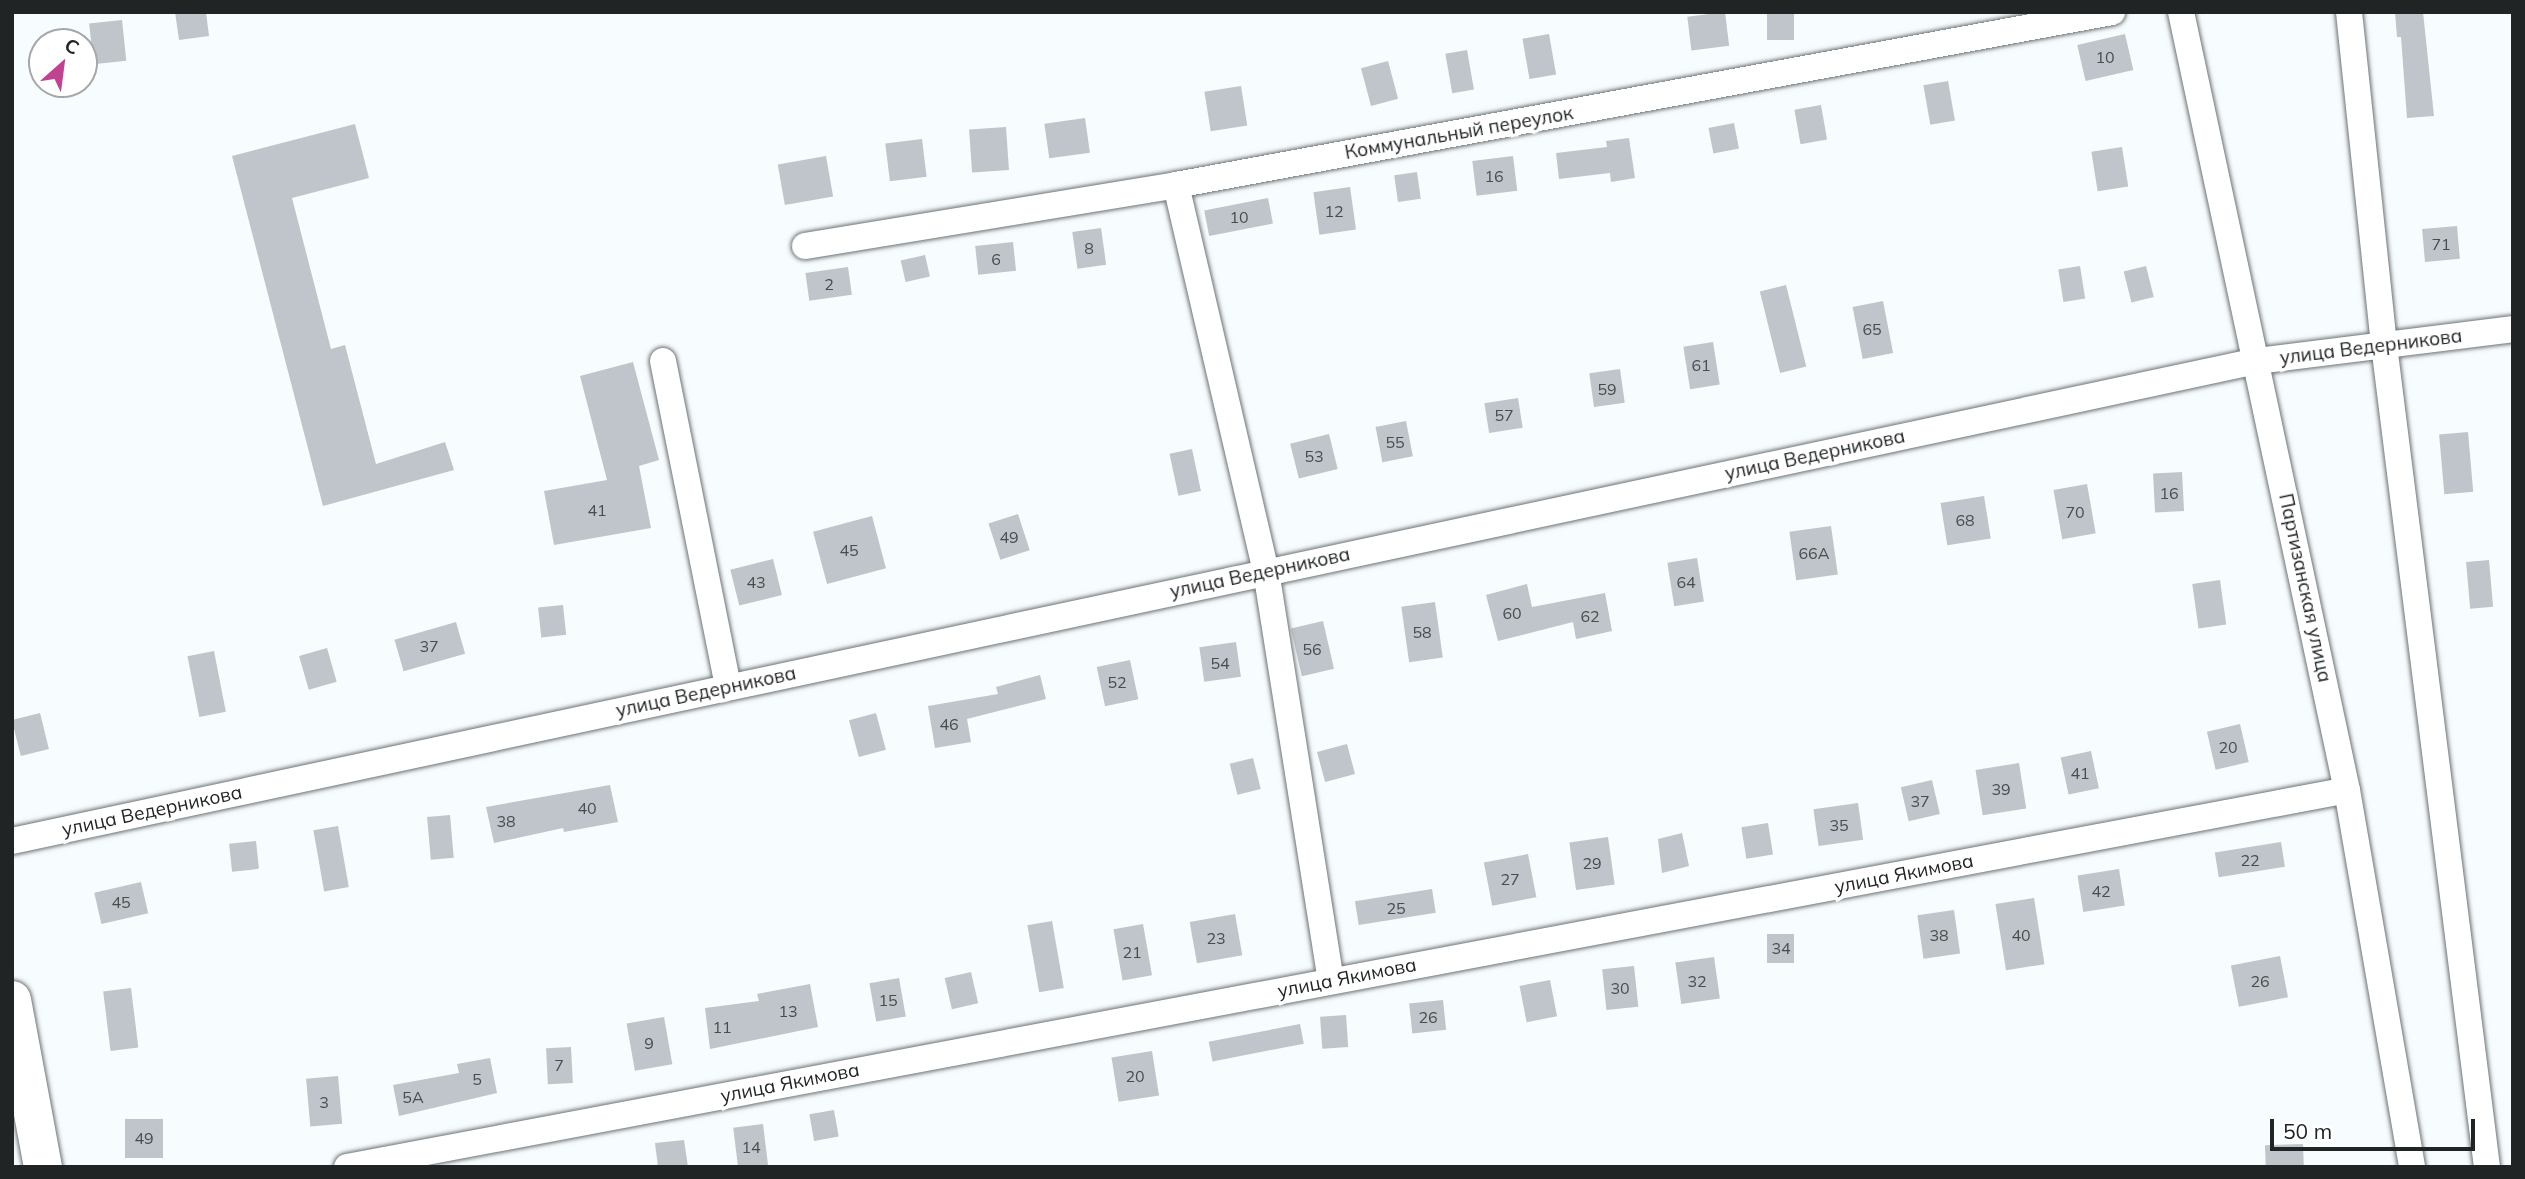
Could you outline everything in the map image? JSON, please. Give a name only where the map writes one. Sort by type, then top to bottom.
[{"type":"highway","points":[[12,1000],[43,1167]]},
{"type":"street","name":"Коммунальный переулок","points":[[805,246],[1176,185],[2112,12]]},
{"type":"street","name":"Партизанская улица","points":[[2181,12],[2347,790],[2412,1167]]},
{"type":"street","points":[[2348,12],[2384,345],[2487,1167]]},
{"type":"street","points":[[1176,185],[1266,571],[1331,981]]},
{"type":"street","name":"улица Ведерникова","points":[[12,841],[2257,361],[2513,329]]},
{"type":"street","points":[[663,361],[729,687]]},
{"type":"street","name":"улица Якимова","points":[[347,1167],[2347,790]]},
{"type":"building","points":[[175,12],[206,12],[209,36],[179,40]]},
{"type":"building","points":[[1725,12],[1729,46],[1691,50],[1687,17]]},
{"type":"building","points":[[1767,12],[1794,12],[1794,40],[1767,40]]},
{"type":"building","points":[[2395,12],[2423,12],[2434,116],[2407,118],[2401,37],[2397,37]]},
{"type":"building","points":[[122,20],[126,61],[98,64],[98,28],[90,28],[89,23]]},
{"type":"building","points":[[1549,34],[1556,74],[1530,79],[1522,39]]},
{"type":"building","points":[[2125,34],[2133,70],[2086,81],[2077,45]]},
{"type":"building","points":[[1467,50],[1474,89],[1452,93],[1445,54]]},
{"type":"building","points":[[1388,61],[1398,99],[1371,106],[1361,68]]},
{"type":"building","points":[[1948,81],[1955,120],[1930,125],[1923,85]]},
{"type":"building","points":[[1241,86],[1247,126],[1211,131],[1204,92]]},
{"type":"building","points":[[1821,105],[1827,139],[1800,144],[1794,110]]},
{"type":"building","points":[[1085,118],[1090,153],[1049,158],[1044,124]]},
{"type":"building","points":[[1734,123],[1739,149],[1713,153],[1708,128]]},
{"type":"building","points":[[355,124],[369,178],[292,198],[331,349],[345,345],[376,464],[445,442],[454,470],[323,506],[232,156]]},
{"type":"building","points":[[1006,127],[1009,170],[972,172],[969,130]]},
{"type":"building","points":[[1629,138],[1635,178],[1611,182],[1610,173],[1559,179],[1556,153],[1607,147],[1606,141]]},
{"type":"building","points":[[922,139],[927,177],[890,181],[885,144]]},
{"type":"building","points":[[2122,147],[2128,187],[2098,191],[2091,152]]},
{"type":"building","points":[[826,156],[833,196],[785,205],[778,165]]},
{"type":"building","points":[[1513,156],[1517,191],[1477,196],[1472,161]]},
{"type":"building","points":[[1417,172],[1421,199],[1398,202],[1394,175]]},
{"type":"building","points":[[1350,187],[1356,230],[1319,235],[1313,192]]},
{"type":"building","points":[[1268,198],[1273,224],[1209,236],[1204,210]]},
{"type":"building","points":[[2457,226],[2460,259],[2425,262],[2422,229]]},
{"type":"building","points":[[1101,228],[1106,265],[1077,269],[1072,232]]},
{"type":"building","points":[[1013,242],[1016,271],[978,275],[975,246]]},
{"type":"building","points":[[925,255],[930,276],[906,282],[901,261]]},
{"type":"building","points":[[2080,266],[2085,299],[2063,302],[2058,269]]},
{"type":"building","points":[[2146,266],[2154,297],[2131,303],[2124,272]]},
{"type":"building","points":[[848,267],[852,295],[809,301],[805,273]]},
{"type":"building","points":[[1786,285],[1806,367],[1780,373],[1760,292]]},
{"type":"building","points":[[1883,301],[1893,353],[1863,359],[1853,307]]},
{"type":"building","points":[[1713,342],[1720,384],[1690,389],[1683,347]]},
{"type":"building","points":[[633,362],[659,460],[639,466],[651,528],[554,545],[544,491],[607,480],[580,376]]},
{"type":"building","points":[[1620,369],[1625,403],[1594,407],[1589,373]]},
{"type":"building","points":[[1518,398],[1523,428],[1489,433],[1484,403]]},
{"type":"building","points":[[1406,421],[1413,456],[1382,462],[1376,427]]},
{"type":"building","points":[[2468,432],[2473,492],[2444,494],[2439,435]]},
{"type":"building","points":[[1329,434],[1338,469],[1299,479],[1290,444]]},
{"type":"building","points":[[1192,449],[1201,491],[1178,496],[1170,454]]},
{"type":"building","points":[[2182,472],[2184,511],[2155,512],[2153,474]]},
{"type":"building","points":[[2087,484],[2096,533],[2062,539],[2054,490]]},
{"type":"building","points":[[1984,496],[1991,538],[1947,545],[1941,503]]},
{"type":"building","points":[[1018,514],[1030,550],[1000,560],[989,524]]},
{"type":"building","points":[[872,516],[886,568],[827,584],[813,532]]},
{"type":"building","points":[[1831,526],[1838,575],[1796,580],[1789,532]]},
{"type":"building","points":[[1697,558],[1704,601],[1674,606],[1667,563]]},
{"type":"building","points":[[773,559],[782,595],[739,606],[730,570]]},
{"type":"building","points":[[2489,560],[2493,607],[2470,609],[2466,562]]},
{"type":"building","points":[[2220,580],[2226,625],[2199,628],[2192,584]]},
{"type":"building","points":[[1527,584],[1532,607],[1605,593],[1612,631],[1576,639],[1573,622],[1498,641],[1486,595]]},
{"type":"building","points":[[1435,602],[1443,657],[1409,662],[1401,607]]},
{"type":"building","points":[[563,605],[566,635],[541,637],[538,608]]},
{"type":"building","points":[[1323,621],[1334,669],[1302,676],[1291,628]]},
{"type":"building","points":[[456,622],[465,654],[404,671],[394,640]]},
{"type":"building","points":[[1236,642],[1241,677],[1204,682],[1199,647]]},
{"type":"building","points":[[327,648],[337,682],[309,690],[299,656]]},
{"type":"building","points":[[214,651],[226,712],[199,717],[187,656]]},
{"type":"building","points":[[1130,660],[1138,699],[1105,706],[1097,667]]},
{"type":"building","points":[[1040,675],[1046,699],[967,719],[971,742],[935,748],[928,706],[998,694],[996,687]]},
{"type":"building","points":[[40,713],[49,749],[21,756],[12,720]]},
{"type":"building","points":[[876,713],[886,750],[859,757],[849,720]]},
{"type":"building","points":[[2240,724],[2249,762],[2216,770],[2207,732]]},
{"type":"building","points":[[1347,744],[1355,774],[1325,782],[1317,752]]},
{"type":"building","points":[[2091,751],[2099,788],[2069,795],[2061,757]]},
{"type":"building","points":[[1253,758],[1261,789],[1237,795],[1230,764]]},
{"type":"building","points":[[2019,763],[2026,808],[1983,815],[1976,770]]},
{"type":"building","points":[[1932,780],[1940,814],[1909,821],[1901,787]]},
{"type":"building","points":[[610,785],[618,822],[564,832],[563,828],[494,843],[486,807]]},
{"type":"building","points":[[1858,803],[1863,840],[1819,846],[1813,809]]},
{"type":"building","points":[[450,815],[454,858],[431,860],[427,817]]},
{"type":"building","points":[[1768,823],[1773,855],[1746,859],[1741,827]]},
{"type":"building","points":[[338,826],[349,887],[324,891],[313,830]]},
{"type":"building","points":[[1682,833],[1689,866],[1662,873],[1658,839]]},
{"type":"building","points":[[1608,837],[1615,885],[1576,890],[1569,842]]},
{"type":"building","points":[[256,841],[259,869],[232,872],[229,844]]},
{"type":"building","points":[[2281,842],[2285,867],[2219,877],[2215,852]]},
{"type":"building","points":[[1528,854],[1536,897],[1492,906],[1484,863]]},
{"type":"building","points":[[2119,869],[2125,906],[2083,912],[2078,876]]},
{"type":"building","points":[[141,882],[148,913],[101,924],[94,893]]},
{"type":"building","points":[[1432,889],[1436,913],[1359,925],[1355,901]]},
{"type":"building","points":[[2034,898],[2044,964],[2006,970],[1995,904]]},
{"type":"building","points":[[1954,910],[1960,954],[1923,959],[1917,915]]},
{"type":"building","points":[[1235,914],[1242,955],[1197,963],[1190,922]]},
{"type":"building","points":[[1052,921],[1064,988],[1039,992],[1027,925]]},
{"type":"building","points":[[1143,924],[1152,975],[1122,980],[1113,929]]},
{"type":"building","points":[[1767,934],[1794,934],[1794,963],[1767,963]]},
{"type":"building","points":[[2280,956],[2288,997],[2239,1007],[2231,966]]},
{"type":"building","points":[[1714,957],[1720,999],[1681,1004],[1675,962]]},
{"type":"building","points":[[1634,966],[1638,1007],[1606,1010],[1602,969]]},
{"type":"building","points":[[971,972],[978,1003],[952,1009],[945,978]]},
{"type":"building","points":[[899,978],[906,1016],[876,1022],[869,983]]},
{"type":"building","points":[[1550,980],[1557,1016],[1527,1022],[1520,986]]},
{"type":"building","points":[[810,984],[818,1027],[710,1049],[705,1008],[759,1001],[757,994]]},
{"type":"building","points":[[131,988],[138,1048],[111,1051],[103,991]]},
{"type":"building","points":[[1443,1000],[1446,1030],[1412,1033],[1409,1004]]},
{"type":"building","points":[[1346,1015],[1348,1047],[1322,1049],[1320,1017]]},
{"type":"building","points":[[664,1017],[672,1064],[635,1071],[627,1024]]},
{"type":"building","points":[[1300,1024],[1304,1044],[1213,1061],[1209,1042]]},
{"type":"building","points":[[571,1047],[573,1083],[548,1084],[546,1048]]},
{"type":"building","points":[[1152,1051],[1159,1095],[1119,1102],[1112,1057]]},
{"type":"building","points":[[490,1058],[497,1093],[399,1116],[393,1085],[459,1073],[457,1064]]},
{"type":"building","points":[[338,1076],[342,1124],[310,1127],[306,1079]]},
{"type":"building","points":[[834,1110],[839,1137],[814,1141],[809,1114]]},
{"type":"building","points":[[125,1119],[163,1119],[163,1158],[125,1158]]},
{"type":"building","points":[[763,1124],[768,1167],[738,1167],[733,1128]]},
{"type":"building","points":[[684,1140],[688,1167],[658,1167],[655,1143]]},
{"type":"building","points":[[2303,1144],[2304,1167],[2266,1167],[2265,1145]]}]
